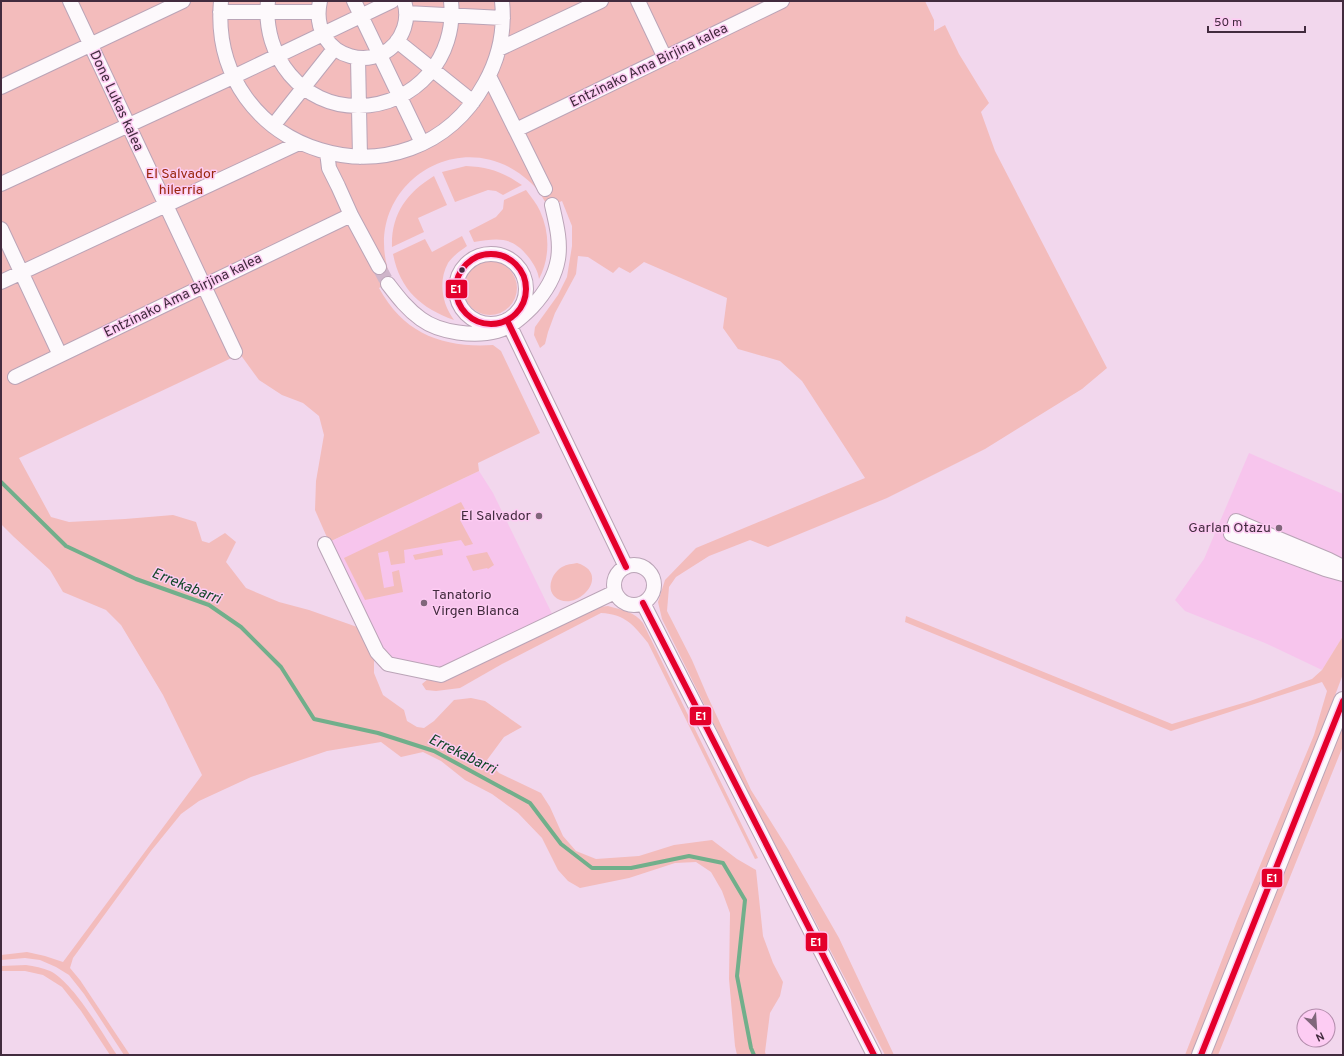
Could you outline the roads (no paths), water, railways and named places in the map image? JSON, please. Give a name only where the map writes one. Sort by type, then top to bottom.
[{"type":"main road","points":[[1202,1055],[1343,701]]},
{"type":"street","name":"Done Lukas kalea","points":[[70,1],[236,352]]},
{"type":"street","points":[[1,87],[183,1]]},
{"type":"street","points":[[354,1],[422,143]]},
{"type":"street","points":[[1,184],[234,77],[392,1]]},
{"type":"street","points":[[268,6],[268,27],[271,42],[284,68],[293,78],[316,96],[330,102],[359,106],[380,104],[400,97],[418,85],[433,70],[441,58],[451,30],[451,1]]},
{"type":"street","points":[[502,1],[503,18],[498,49],[488,76],[473,102],[450,125],[437,135],[408,149],[376,156],[360,157],[327,152],[299,142],[273,126],[253,107],[243,93],[234,77],[223,46],[221,35],[220,6],[319,6],[319,23],[322,34],[334,49],[346,55],[358,58],[370,58],[380,55],[390,49],[397,41],[404,28],[405,7],[452,16],[503,18]]},
{"type":"street","points":[[498,49],[601,1]]},
{"type":"street","points":[[638,1],[665,58]]},
{"type":"street","name":"Entzinako Ama Birjina kalea","points":[[516,130],[782,1]]},
{"type":"street","points":[[397,41],[473,102]]},
{"type":"street","points":[[273,126],[334,49]]},
{"type":"street","points":[[358,58],[360,157]]},
{"type":"street","points":[[488,76],[545,189]]},
{"type":"street","points":[[1,282],[299,142]]},
{"type":"street","points":[[327,152],[330,168],[351,215],[379,267]]},
{"type":"street","points":[[388,284],[402,303],[411,311],[422,320],[440,329],[477,333],[497,331],[508,323],[523,316],[537,302],[549,285],[558,260],[559,238],[552,205]]},
{"type":"street","name":"Entzinako Ama Birjina kalea","points":[[15,376],[351,215]]},
{"type":"street","points":[[1,229],[60,354]]},
{"type":"street","points":[[490,254],[503,256],[515,264],[523,275],[526,288],[523,302],[508,323],[491,324],[478,322],[466,314],[458,303],[455,290],[458,276],[465,265],[476,257],[490,254]]},
{"type":"street","points":[[508,323],[626,567]]},
{"type":"street","points":[[1343,567],[1236,521],[1231,534],[1325,569],[1343,574]]},
{"type":"street","points":[[324,544],[377,652],[388,664],[441,674],[615,592]]},
{"type":"street","points":[[640,565],[651,573],[654,580],[653,593],[649,599],[643,603],[632,605],[627,604],[618,597],[615,592],[614,585],[616,577],[620,571],[626,567],[640,565]]},
{"type":"street","points":[[643,603],[874,1055]]},
{"type":"waterway","name":"Errekabarri","points":[[1,482],[66,546],[136,579],[209,605],[241,627],[281,667],[314,719],[378,733],[434,751],[530,803],[561,844],[592,868],[631,868],[689,856],[723,863],[745,900],[737,976],[751,1048],[754,1055]]},
{"type":"tunnel","points":[[379,267],[388,284]]},
{"type":"place","name":"El Salvador","points":[[539,516]]},
{"type":"place","name":"Garlan Otazu","points":[[1279,528]]},
{"type":"place","name":"Tanatorio Virgen Blanca","points":[[424,603]]},
{"type":"park label","name":"El Salvador hilerria","points":[[181,182]]}]
